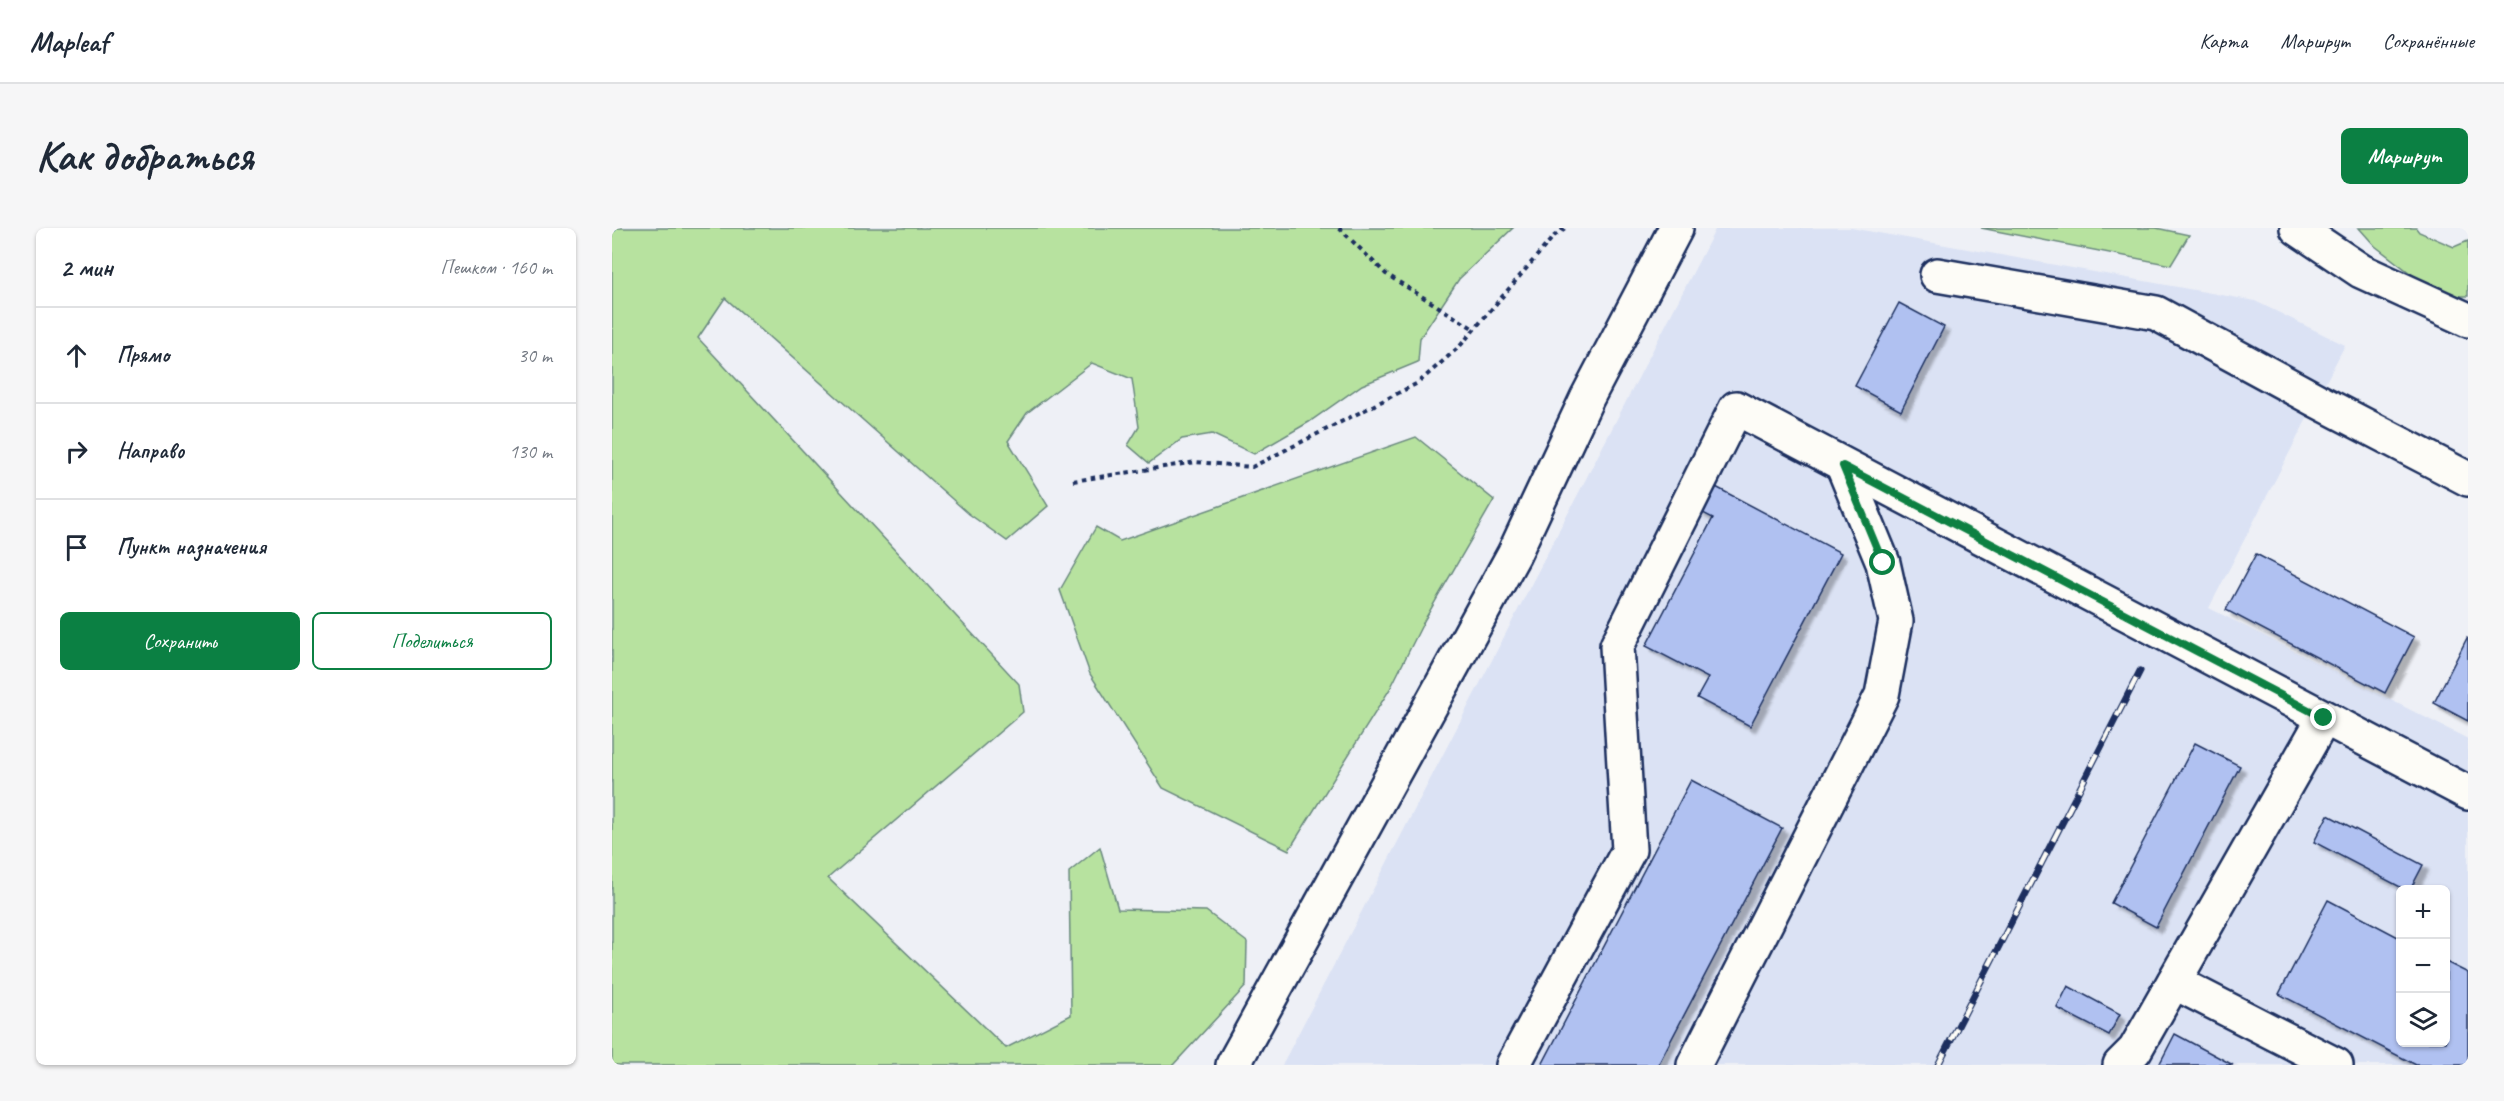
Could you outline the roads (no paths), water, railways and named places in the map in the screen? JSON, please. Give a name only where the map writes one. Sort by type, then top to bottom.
[{"type":"lane","points":[[1233,1065],[1514,554],[1587,398],[1676,228]]},
{"type":"lane","points":[[2297,228],[2361,271],[2468,320]]},
{"type":"lane","points":[[1937,275],[2156,313],[2468,479]]},
{"type":"lane","points":[[1513,1065],[1629,850],[1617,646],[1736,408],[2468,793]]},
{"type":"lane","points":[[1694,1065],[1882,695],[1896,621],[1883,563],[1843,466]]},
{"type":"lane","points":[[2120,1065],[2135,1050],[2324,718]]},
{"type":"lane","points":[[2174,982],[2336,1065]]},
{"type":"railway","points":[[1938,1065],[2140,671]]}]
